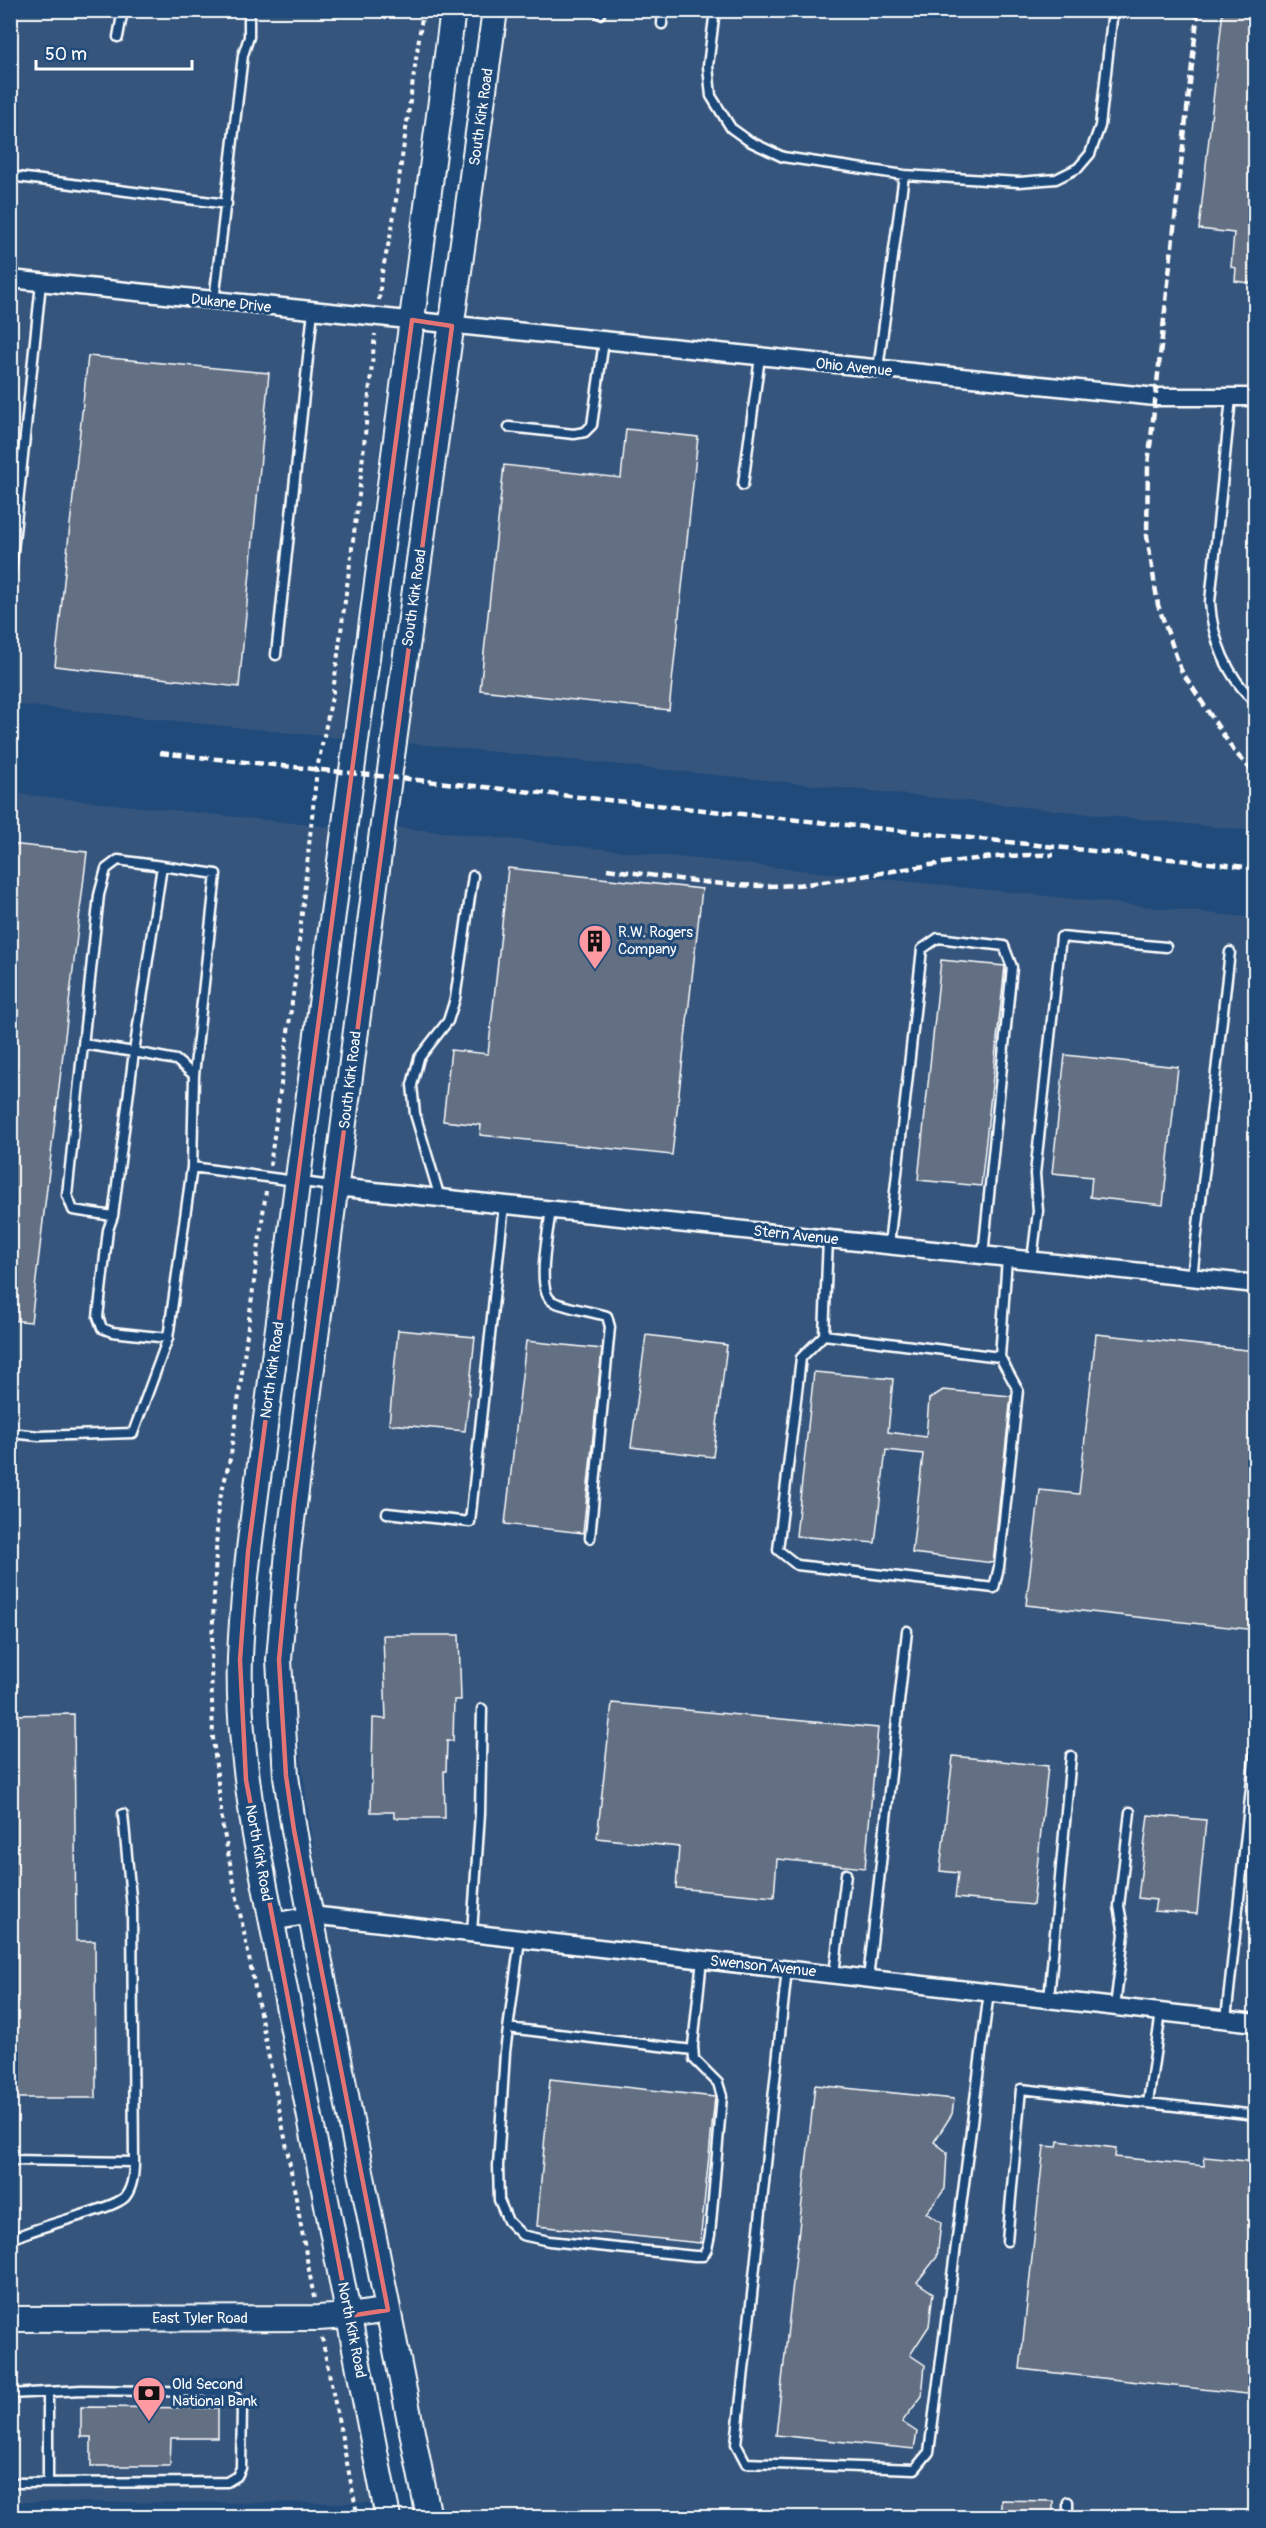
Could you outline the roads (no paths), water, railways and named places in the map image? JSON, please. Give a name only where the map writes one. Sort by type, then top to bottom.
[{"type":"main road","points":[[297,1181],[453,10]]},
{"type":"main road","name":"South Kirk Road","points":[[336,1187],[390,766],[495,10]]},
{"type":"main road","name":"North Kirk Road","points":[[297,1181],[248,1552],[240,1660],[241,1722],[246,1780],[272,1922],[388,2517]]},
{"type":"main road","points":[[336,1187],[288,1551],[279,1660],[286,1776],[429,2517]]},
{"type":"main road","name":"East Tyler Road","points":[[10,2319],[349,2316],[388,2310]]},
{"type":"street","name":"Dukane Drive","points":[[10,279],[452,326]]},
{"type":"street","name":"Ohio Avenue","points":[[452,326],[1156,397],[1256,397]]},
{"type":"street","name":"Stern Avenue","points":[[336,1187],[1256,1284]]},
{"type":"street","name":"Swenson Avenue","points":[[272,1922],[311,1915],[1256,2023]]},
{"type":"lane","points":[[118,37],[123,10]]},
{"type":"lane","points":[[214,301],[243,55],[249,37],[249,10]]},
{"type":"lane","points":[[662,24],[663,10]]},
{"type":"lane","points":[[716,10],[708,66],[711,96],[731,128],[749,141],[783,157],[904,175],[1019,182],[1056,179],[1078,168],[1090,154],[1100,126],[1113,10]]},
{"type":"lane","points":[[878,369],[904,175]]},
{"type":"lane","points":[[10,176],[227,204]]},
{"type":"lane","points":[[10,580],[41,283]]},
{"type":"lane","points":[[276,655],[313,311]]},
{"type":"lane","points":[[509,427],[574,434],[585,432],[592,425],[604,341]]},
{"type":"lane","points":[[743,485],[760,357]]},
{"type":"lane","points":[[1231,398],[1210,602],[1211,621],[1222,654],[1243,691],[1256,702]]},
{"type":"lane","points":[[10,1432],[39,1436],[133,1433],[168,1338],[192,1167],[194,1075],[216,874],[118,860],[106,869],[99,895],[67,1195],[73,1210],[112,1216]]},
{"type":"lane","points":[[162,866],[112,1216],[108,1230],[98,1317],[102,1328],[112,1332],[168,1338]]},
{"type":"lane","points":[[440,1198],[415,1114],[412,1085],[419,1058],[448,1021],[455,999],[473,876]]},
{"type":"lane","points":[[1032,1260],[1038,1211],[1035,1174],[1061,937],[1166,947]]},
{"type":"lane","points":[[889,1245],[922,949],[938,938],[1004,946],[1012,967],[982,1255]]},
{"type":"lane","points":[[1192,1277],[1230,952]]},
{"type":"lane","points":[[83,1044],[176,1060],[194,1075]]},
{"type":"lane","points":[[192,1167],[336,1187]]},
{"type":"lane","points":[[387,1513],[470,1522],[504,1204]]},
{"type":"lane","points":[[551,1209],[544,1292],[553,1302],[607,1316],[610,1327],[590,1539]]},
{"type":"lane","points":[[828,1239],[824,1335],[801,1358],[778,1550],[796,1565],[994,1588],[999,1567],[1018,1390],[1000,1357],[1007,1258]]},
{"type":"lane","points":[[824,1335],[1000,1357]]},
{"type":"lane","points":[[868,1978],[907,1631]]},
{"type":"lane","points":[[471,1933],[480,1813],[482,1709]]},
{"type":"lane","points":[[1226,2019],[1256,1742]]},
{"type":"lane","points":[[1049,1999],[1071,1756]]},
{"type":"lane","points":[[1115,2007],[1124,1934],[1119,1906],[1130,1812]]},
{"type":"lane","points":[[10,2240],[39,2226],[112,2205],[124,2199],[131,2186],[134,2162],[132,1908],[123,1814]]},
{"type":"lane","points":[[834,1974],[846,1874]]},
{"type":"lane","points":[[520,1939],[508,2028],[498,2166],[499,2200],[508,2221],[522,2235],[549,2241],[695,2256],[703,2256],[706,2253],[710,2235],[722,2096],[718,2083],[694,2059],[702,1959]]},
{"type":"lane","points":[[787,1969],[736,2444],[746,2463],[915,2469],[929,2452],[989,1992]]},
{"type":"lane","points":[[1148,2103],[1161,2012]]},
{"type":"lane","points":[[508,2028],[693,2050]]},
{"type":"lane","points":[[1007,2241],[1021,2090],[1256,2115]]},
{"type":"lane","points":[[10,2160],[134,2162]]},
{"type":"lane","points":[[48,2392],[48,2483]]},
{"type":"lane","points":[[10,2394],[225,2392],[235,2397],[242,2405],[241,2468],[237,2476],[227,2482],[10,2483]]},
{"type":"lane","points":[[1068,2502],[1068,2517]]},
{"type":"railway","points":[[1198,10],[1148,465],[1147,536],[1158,605],[1181,670],[1234,751],[1256,775]]},
{"type":"railway","points":[[160,753],[1256,868]]},
{"type":"railway","points":[[607,869],[711,883],[763,886],[815,883],[964,860],[1054,855]]},
{"type":"place","name":"R.W. Rogers Company","points":[[595,970]]},
{"type":"place","name":"Old Second National Bank","points":[[149,2422]]}]
